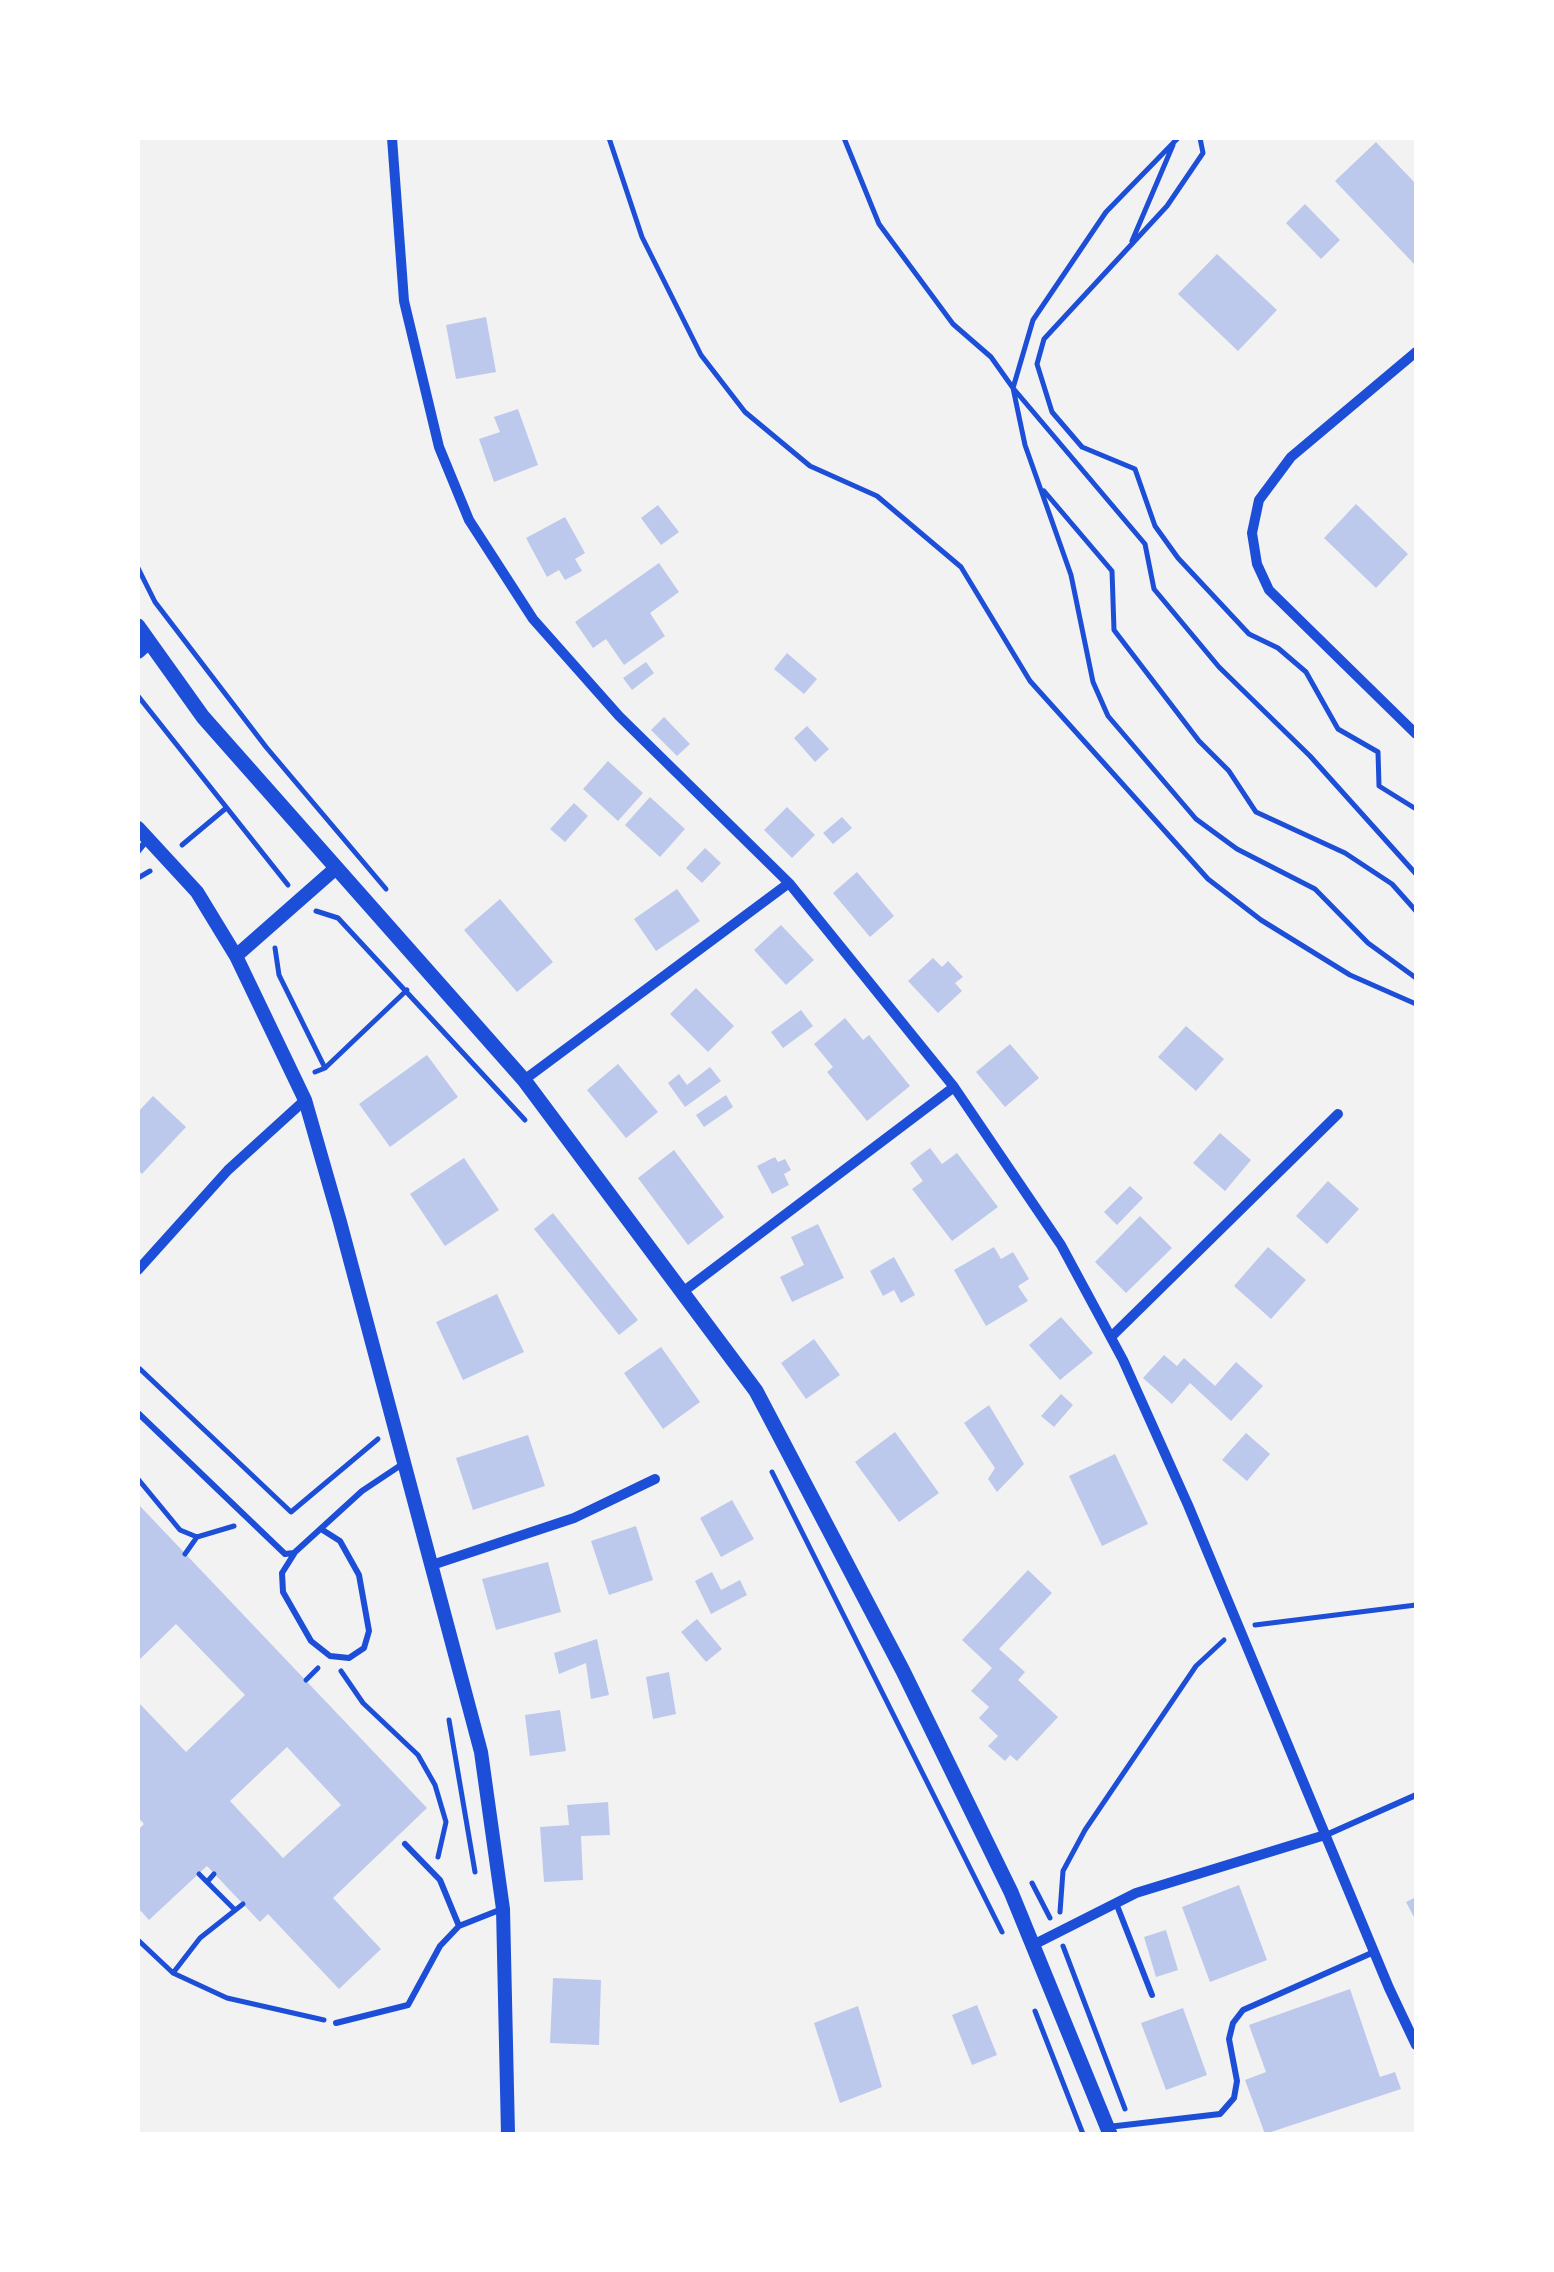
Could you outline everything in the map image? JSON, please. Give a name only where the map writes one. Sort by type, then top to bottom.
[{"type":"main road","points":[[138,626],[142,648],[524,1080],[756,1392],[903,1671],[1033,1946],[1108,2131]]},
{"type":"street","points":[[392,138],[404,301],[439,447],[470,520],[533,618],[618,716],[788,883],[954,1087],[1061,1246],[1111,1338],[1239,1627],[1416,2045]]},
{"type":"street","points":[[1416,352],[1291,457],[1258,500],[1252,533],[1257,564],[1268,590],[1416,734]]},
{"type":"street","points":[[141,839],[168,857],[197,892],[236,956],[305,1100],[434,1564],[481,1752],[503,1909],[508,2134]]},
{"type":"street","points":[[236,956],[336,868]]},
{"type":"street","points":[[524,1080],[788,883]]},
{"type":"street","points":[[684,1291],[954,1087]]},
{"type":"street","points":[[138,1270],[228,1170],[305,1100]]},
{"type":"street","points":[[1111,1338],[1338,1114]]},
{"type":"street","points":[[434,1564],[574,1518],[655,1479]]},
{"type":"street","points":[[1033,1946],[1116,1903],[1324,1835]]},
{"type":"lane","points":[[138,1413],[276,1550],[294,1553]]},
{"type":"lane","points":[[321,1529],[350,1552],[369,1631],[364,1648],[349,1658],[330,1656],[311,1641],[284,1592],[282,1573],[294,1553],[362,1492],[405,1463]]},
{"type":"lane","points":[[1324,1835],[1416,1795]]},
{"type":"lane","points":[[405,1844],[440,1880],[459,1926]]},
{"type":"lane","points":[[1116,1903],[1152,1995]]},
{"type":"lane","points":[[336,2023],[408,2005],[440,1946],[459,1926],[503,1909]]},
{"type":"lane","points":[[1108,2131],[1131,2124],[1205,2117],[1229,2108],[1237,2080],[1229,2039],[1232,2024],[1243,2010],[1374,1952]]},
{"type":"path","points":[[609,138],[642,238],[701,355],[744,412],[810,466],[877,496],[960,566],[1030,682],[1208,878],[1261,920],[1350,975],[1416,1004]]},
{"type":"path","points":[[844,138],[879,224],[954,324],[991,357],[1145,544],[1154,589],[1164,602],[1219,667],[1310,756],[1416,874]]},
{"type":"path","points":[[1177,138],[1106,212],[1033,320],[1013,388],[1024,446],[1071,574],[1092,682],[1108,716],[1196,819],[1237,849],[1315,888],[1368,943],[1416,978]]},
{"type":"path","points":[[1130,243],[1177,138]]},
{"type":"path","points":[[1200,138],[1204,152],[1167,206],[1044,339],[1037,364],[1052,412],[1082,448],[1134,469],[1154,526],[1178,558],[1249,634],[1278,648],[1306,672],[1338,729],[1378,752],[1379,786],[1416,810]]},
{"type":"path","points":[[1039,485],[1112,571],[1114,630],[1199,741],[1228,771],[1256,812],[1345,853],[1392,884],[1416,911]]},
{"type":"path","points":[[138,696],[310,912],[327,912],[338,918],[408,989],[530,1126]]},
{"type":"path","points":[[138,878],[225,809]]},
{"type":"path","points":[[277,940],[274,956],[279,976],[325,1068]]},
{"type":"path","points":[[296,1080],[325,1068],[408,989]]},
{"type":"path","points":[[140,1369],[291,1512],[382,1435]]},
{"type":"path","points":[[767,1462],[1008,1942]]},
{"type":"path","points":[[138,1479],[180,1530],[197,1537],[216,1535],[246,1520]]},
{"type":"path","points":[[185,1554],[197,1537]]},
{"type":"path","points":[[1131,2124],[1059,1935],[1062,1871],[1085,1830],[1196,1666],[1239,1627],[1416,1606]]},
{"type":"path","points":[[330,1656],[363,1703],[418,1755],[435,1786],[446,1822],[437,1855],[440,1880]]},
{"type":"path","points":[[198,1874],[235,1910]]},
{"type":"path","points":[[207,1882],[214,1874]]},
{"type":"path","points":[[173,1973],[200,1938],[243,1904]]},
{"type":"path","points":[[138,1940],[173,1973],[227,1998],[336,2023]]},
{"type":"path","points":[[1028,1994],[1082,2134]]},
{"type":"building","points":[[1376,142],[1416,184],[1416,266],[1335,181]]},
{"type":"building","points":[[1305,204],[1340,240],[1321,259],[1286,223]]},
{"type":"building","points":[[1217,254],[1277,310],[1238,351],[1178,294]]},
{"type":"building","points":[[486,317],[496,372],[456,379],[446,325]]},
{"type":"building","points":[[518,409],[538,465],[494,482],[479,439],[500,432],[494,417]]},
{"type":"building","points":[[1356,504],[1408,554],[1376,588],[1324,538]]},
{"type":"building","points":[[658,505],[679,532],[661,545],[641,518]]},
{"type":"building","points":[[565,517],[585,553],[575,559],[582,571],[565,580],[559,570],[547,577],[526,538]]},
{"type":"building","points":[[659,563],[679,592],[650,613],[665,636],[624,665],[606,639],[593,648],[575,622]]},
{"type":"building","points":[[787,653],[817,679],[804,694],[774,669]]},
{"type":"building","points":[[646,662],[654,673],[632,690],[623,678]]},
{"type":"building","points":[[664,717],[690,744],[677,756],[651,730]]},
{"type":"building","points":[[807,726],[829,749],[815,762],[794,738]]},
{"type":"building","points":[[608,761],[643,793],[618,821],[583,789]]},
{"type":"building","points":[[650,797],[685,829],[660,857],[625,825]]},
{"type":"building","points":[[574,803],[588,816],[565,842],[550,829]]},
{"type":"building","points":[[787,807],[815,835],[792,858],[764,830]]},
{"type":"building","points":[[842,817],[852,828],[833,844],[823,833]]},
{"type":"building","points":[[705,848],[721,863],[702,883],[686,868]]},
{"type":"building","points":[[857,872],[894,916],[870,937],[833,893]]},
{"type":"building","points":[[677,889],[700,921],[656,951],[634,919]]},
{"type":"building","points":[[500,899],[553,962],[517,992],[464,930]]},
{"type":"building","points":[[781,925],[814,960],[786,985],[754,950]]},
{"type":"building","points":[[933,958],[942,967],[948,961],[963,977],[955,983],[962,991],[938,1013],[908,981]]},
{"type":"building","points":[[696,988],[734,1026],[708,1052],[670,1014]]},
{"type":"building","points":[[801,1010],[813,1026],[783,1048],[771,1032]]},
{"type":"building","points":[[845,1018],[863,1040],[869,1035],[910,1086],[867,1121],[827,1072],[833,1067],[814,1044]]},
{"type":"building","points":[[1186,1026],[1224,1059],[1196,1091],[1158,1057]]},
{"type":"building","points":[[1010,1044],[1039,1078],[1005,1107],[976,1072]]},
{"type":"building","points":[[427,1055],[458,1097],[390,1147],[359,1104]]},
{"type":"building","points":[[618,1064],[658,1112],[626,1138],[587,1090]]},
{"type":"building","points":[[710,1067],[721,1081],[685,1107],[668,1083],[679,1074],[687,1085]]},
{"type":"building","points":[[726,1095],[733,1107],[704,1127],[696,1115]]},
{"type":"building","points":[[153,1096],[186,1127],[142,1174],[138,1170],[138,1112]]},
{"type":"building","points":[[1220,1133],[1251,1160],[1225,1191],[1193,1163]]},
{"type":"building","points":[[930,1148],[942,1164],[957,1153],[998,1207],[952,1241],[912,1189],[923,1181],[910,1163]]},
{"type":"building","points":[[674,1150],[724,1217],[688,1245],[638,1178]]},
{"type":"building","points":[[775,1157],[778,1162],[785,1159],[791,1170],[784,1174],[789,1185],[772,1194],[757,1166]]},
{"type":"building","points":[[464,1158],[499,1210],[445,1246],[410,1194]]},
{"type":"building","points":[[1328,1181],[1359,1209],[1327,1244],[1296,1216]]},
{"type":"building","points":[[1130,1186],[1143,1198],[1117,1225],[1104,1212]]},
{"type":"building","points":[[553,1213],[638,1320],[619,1335],[534,1229]]},
{"type":"building","points":[[1140,1216],[1172,1248],[1126,1293],[1095,1262]]},
{"type":"building","points":[[818,1224],[844,1278],[792,1302],[780,1277],[804,1265],[791,1237]]},
{"type":"building","points":[[994,1247],[1001,1259],[1013,1252],[1029,1279],[1018,1286],[1028,1301],[986,1326],[954,1270]]},
{"type":"building","points":[[1268,1247],[1306,1280],[1271,1319],[1234,1286]]},
{"type":"building","points":[[894,1257],[915,1295],[901,1303],[894,1290],[883,1296],[870,1271]]},
{"type":"building","points":[[497,1294],[524,1352],[463,1380],[436,1322]]},
{"type":"building","points":[[1061,1317],[1093,1353],[1060,1380],[1029,1345]]},
{"type":"building","points":[[814,1339],[840,1375],[806,1399],[781,1363]]},
{"type":"building","points":[[661,1347],[700,1402],[663,1429],[624,1373]]},
{"type":"building","points":[[1164,1355],[1177,1366],[1184,1358],[1215,1386],[1236,1362],[1263,1386],[1231,1421],[1190,1383],[1172,1404],[1143,1378]]},
{"type":"building","points":[[1061,1394],[1073,1405],[1054,1427],[1041,1416]]},
{"type":"building","points":[[989,1405],[1024,1464],[997,1492],[988,1479],[995,1468],[964,1423]]},
{"type":"building","points":[[895,1432],[939,1493],[899,1522],[855,1462]]},
{"type":"building","points":[[1246,1433],[1270,1454],[1247,1481],[1222,1460]]},
{"type":"building","points":[[528,1435],[545,1486],[473,1510],[456,1458]]},
{"type":"building","points":[[1115,1454],[1148,1524],[1102,1546],[1069,1476]]},
{"type":"building","points":[[732,1500],[754,1539],[721,1557],[700,1518]]},
{"type":"building","points":[[138,1504],[427,1808],[333,1898],[381,1949],[339,1989],[268,1914],[260,1922],[207,1866],[149,1920],[138,1908],[138,1830],[144,1824],[138,1817],[138,1702],[186,1752],[245,1695],[176,1624],[138,1661]],"holes":[[[287,1747],[341,1805],[283,1858],[230,1801]]]},
{"type":"building","points":[[636,1526],[653,1580],[609,1595],[591,1541]]},
{"type":"building","points":[[548,1562],[561,1612],[496,1630],[482,1579]]},
{"type":"building","points":[[1028,1570],[1052,1593],[999,1649],[1025,1672],[1018,1680],[1058,1717],[1017,1761],[1010,1755],[1005,1761],[988,1746],[998,1736],[979,1718],[989,1707],[971,1691],[992,1668],[962,1640]]},
{"type":"building","points":[[712,1572],[721,1590],[740,1580],[747,1595],[711,1614],[695,1581]]},
{"type":"building","points":[[697,1619],[722,1649],[706,1662],[681,1632]]},
{"type":"building","points":[[597,1639],[609,1695],[591,1699],[586,1663],[559,1674],[554,1653]]},
{"type":"building","points":[[669,1672],[676,1714],[653,1719],[646,1677]]},
{"type":"building","points":[[560,1710],[566,1751],[530,1756],[525,1715]]},
{"type":"building","points":[[608,1802],[610,1835],[581,1836],[583,1880],[544,1882],[540,1827],[569,1825],[567,1805]]},
{"type":"building","points":[[1239,1885],[1267,1960],[1210,1982],[1182,1907]]},
{"type":"building","points":[[1416,1897],[1416,1921],[1406,1902]]},
{"type":"building","points":[[1166,1930],[1178,1970],[1156,1977],[1144,1937]]},
{"type":"building","points":[[553,1978],[601,1980],[599,2045],[550,2043]]},
{"type":"building","points":[[1350,1989],[1380,2077],[1395,2072],[1401,2089],[1265,2134],[1245,2080],[1266,2072],[1249,2025]]},
{"type":"building","points":[[977,2005],[997,2055],[972,2065],[952,2015]]},
{"type":"building","points":[[858,2006],[882,2087],[840,2103],[814,2023]]},
{"type":"building","points":[[1183,2008],[1207,2075],[1166,2090],[1141,2023]]}]
